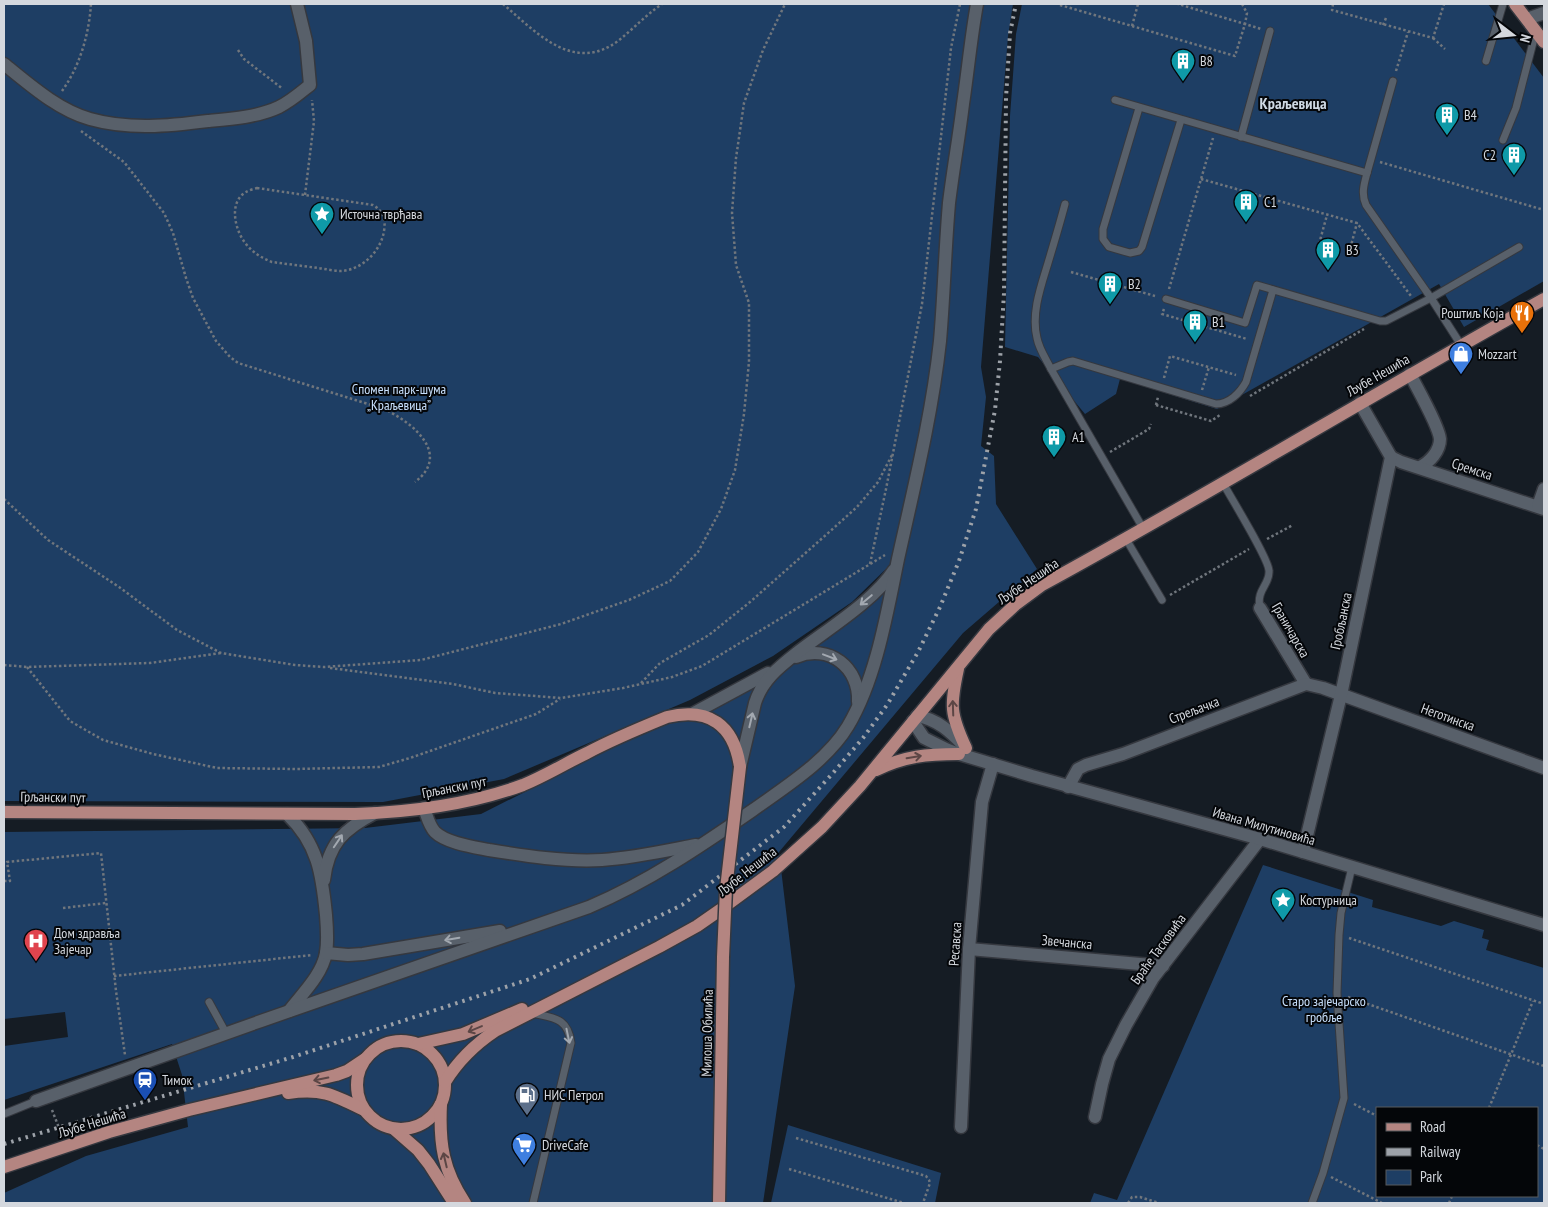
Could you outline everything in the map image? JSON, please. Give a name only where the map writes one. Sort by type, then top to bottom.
[{"type":"main road","points":[[1515,4],[1544,42]]},
{"type":"main road","name":"Љубе Нешића","points":[[601,976],[697,926],[759,882],[822,827],[871,772],[989,629],[1015,605],[1042,585],[1144,530],[1410,374],[1544,299]]},
{"type":"main road","points":[[871,772],[893,761],[905,758],[966,753],[953,717],[952,702],[959,666]]},
{"type":"main road","name":"Грљански пут","points":[[4,812],[287,814],[375,813],[424,808],[466,802],[513,788],[534,780],[588,752],[667,716],[692,714],[711,719],[725,729],[735,744],[740,767],[726,889]]},
{"type":"main road","name":"Милоша Обилића","points":[[719,1203],[726,889]]},
{"type":"main road","points":[[445,1082],[472,1048],[495,1032],[601,976]]},
{"type":"main road","points":[[418,1044],[463,1034],[601,976]]},
{"type":"main road","points":[[403,1041],[418,1044],[428,1050],[438,1061],[443,1071],[445,1082],[444,1096],[441,1104],[431,1118],[420,1126],[407,1130],[384,1127],[375,1122],[364,1110],[359,1100],[358,1076],[365,1060],[373,1051],[387,1043],[403,1041]]},
{"type":"main road","name":"Љубе Нешића","points":[[4,1167],[109,1132],[189,1110],[336,1075],[347,1071],[365,1060]]},
{"type":"main road","name":"Љубе Нешића","points":[[189,1110],[308,1091],[324,1092],[364,1110]]},
{"type":"main road","points":[[441,1104],[440,1139],[446,1164],[456,1190],[465,1203]]},
{"type":"main road","points":[[394,1129],[418,1150],[454,1203]]},
{"type":"main road","name":"Милоша Обилића","points":[[714,1203],[719,1179]]},
{"type":"street","points":[[4,64],[54,102],[90,119],[143,127],[229,119],[277,108],[294,98],[310,85],[306,41],[296,4]]},
{"type":"street","points":[[42,1099],[616,896],[704,844],[778,792],[819,760],[831,748],[848,726],[874,660],[917,475],[940,341],[950,202],[977,4]]},
{"type":"street","points":[[1527,19],[1544,13]]},
{"type":"street","points":[[1410,374],[1437,428],[1440,438],[1436,453],[1420,467]]},
{"type":"street","points":[[1360,403],[1392,457]]},
{"type":"street","name":"Сремска","points":[[1392,457],[1401,462],[1541,508]]},
{"type":"street","name":"Гробљанска","points":[[1304,852],[1341,695],[1392,457]]},
{"type":"street","points":[[1541,508],[1544,489]]},
{"type":"street","points":[[740,767],[758,695],[766,680],[784,663],[882,587],[898,563]]},
{"type":"street","name":"Граничарска","points":[[1260,608],[1306,684]]},
{"type":"street","points":[[692,714],[757,680],[801,654],[808,653],[835,658],[849,669],[855,680],[858,694],[857,706]]},
{"type":"street","points":[[1306,684],[1341,695]]},
{"type":"street","name":"Стрељачка","points":[[1068,787],[1078,769],[1086,765],[1123,754],[1306,684]]},
{"type":"street","name":"Неготинска","points":[[1341,695],[1544,768]]},
{"type":"street","name":"Ивана Милутиновића","points":[[966,753],[950,732],[939,724],[931,720],[915,719],[919,732],[924,738],[946,749],[966,753],[993,764],[1068,787],[1260,839],[1544,925]]},
{"type":"street","name":"Ресавска","points":[[961,1127],[969,949],[982,802],[993,764]]},
{"type":"street","points":[[424,808],[434,832],[451,841],[480,848],[543,858],[601,860],[631,858],[704,844]]},
{"type":"street","points":[[323,885],[327,861],[337,841],[350,827],[375,813]]},
{"type":"street","points":[[287,814],[308,838],[318,865],[323,885],[327,932],[326,954],[313,980],[289,1011]]},
{"type":"street","name":"Браће Тасковића","points":[[1095,1117],[1109,1059],[1153,978],[1260,839]]},
{"type":"street","points":[[326,954],[363,954],[535,925]]},
{"type":"street","name":"Звечанска","points":[[969,949],[1162,966]]},
{"type":"lane","points":[[1486,61],[1503,4]]},
{"type":"lane","points":[[1241,137],[1270,31]]},
{"type":"lane","points":[[1503,140],[1516,108],[1536,31]]},
{"type":"lane","points":[[1393,81],[1370,159],[1363,194],[1366,204],[1461,345]]},
{"type":"lane","points":[[1115,100],[1367,173]]},
{"type":"lane","points":[[1139,108],[1102,234],[1104,242],[1109,247],[1130,253],[1139,251],[1144,242],[1181,120]]},
{"type":"lane","points":[[1065,204],[1040,289],[1035,323],[1037,338],[1043,355],[1144,530]]},
{"type":"lane","points":[[1166,299],[1246,323],[1256,285],[1384,321],[1418,306],[1519,247]]},
{"type":"lane","points":[[1051,369],[1073,361],[1221,404],[1232,398],[1242,389],[1246,382],[1273,290]]},
{"type":"lane","name":"Граничарска","points":[[1223,483],[1270,571],[1260,593],[1260,608]]},
{"type":"lane","points":[[1126,539],[1162,600]]},
{"type":"lane","points":[[1312,1203],[1323,1173],[1344,1098],[1337,993],[1339,935],[1341,913],[1352,867]]},
{"type":"lane","points":[[209,1002],[226,1033]]},
{"type":"lane","points":[[531,1013],[557,1019],[564,1024],[570,1034],[571,1043],[533,1203]]},
{"type":"lane","points":[[4,1114],[42,1099]]},
{"type":"path","points":[[54,102],[68,83],[80,56],[90,17],[91,4]]},
{"type":"path","points":[[503,4],[549,41],[569,52],[591,54],[616,42],[662,4]]},
{"type":"path","points":[[324,667],[421,660],[560,624],[629,600],[670,581],[698,552],[721,509],[735,470],[746,397],[749,362],[749,303],[736,265],[732,213],[736,158],[744,103],[763,50],[785,4]]},
{"type":"path","points":[[869,565],[922,304],[952,48],[960,4]]},
{"type":"path","points":[[1132,26],[1138,4]]},
{"type":"path","points":[[1178,4],[1270,31]]},
{"type":"path","points":[[1060,5],[1235,56],[1247,13],[1242,4]]},
{"type":"path","points":[[1333,4],[1332,10],[1433,38],[1445,49]]},
{"type":"path","points":[[1433,38],[1444,4]]},
{"type":"path","points":[[1383,25],[1386,18]]},
{"type":"path","points":[[1393,81],[1408,32]]},
{"type":"path","points":[[238,50],[249,63],[294,98]]},
{"type":"path","points":[[305,195],[314,121],[310,85]]},
{"type":"path","points":[[75,126],[124,162],[164,213],[173,233],[193,298],[216,341],[230,357],[238,363],[384,409],[400,416],[414,427],[430,450],[429,464],[424,475],[415,482]]},
{"type":"path","points":[[1216,130],[1162,314],[1248,338],[1245,347]]},
{"type":"path","points":[[1370,159],[1544,210]]},
{"type":"path","points":[[1201,179],[1357,223],[1418,306]]},
{"type":"path","points":[[257,188],[305,195],[373,205],[379,209],[385,220],[385,227],[383,237],[375,252],[358,266],[340,271],[272,262],[263,259],[247,246],[238,229],[236,217],[238,202],[247,191],[257,188]]},
{"type":"path","points":[[1319,244],[1327,215]]},
{"type":"path","points":[[1349,253],[1357,223]]},
{"type":"path","points":[[1071,272],[1166,299]]},
{"type":"path","points":[[1250,396],[1378,320]]},
{"type":"path","points":[[1161,387],[1170,356],[1190,360],[1237,375]]},
{"type":"path","points":[[1200,399],[1209,367]]},
{"type":"path","points":[[1156,405],[1211,421],[1227,411]]},
{"type":"path","points":[[1102,457],[1149,429],[1151,424]]},
{"type":"path","points":[[640,684],[660,662],[709,635],[750,602],[858,506],[878,482],[893,452]]},
{"type":"path","points":[[4,499],[48,540],[119,587],[177,630],[221,653]]},
{"type":"path","points":[[1162,600],[1257,544],[1293,526]]},
{"type":"path","points":[[4,665],[27,667],[150,663],[221,653],[295,665],[453,684],[495,694],[561,698],[672,677],[702,666],[902,544]]},
{"type":"path","points":[[27,667],[70,721],[103,740],[153,754],[217,768],[379,767],[536,714],[561,698]]},
{"type":"path","points":[[4,882],[10,881],[7,862],[101,853],[114,976],[127,1068]]},
{"type":"path","points":[[63,908],[106,903]]},
{"type":"path","points":[[1339,935],[1544,1004]]},
{"type":"path","points":[[114,976],[326,954]]},
{"type":"path","points":[[1337,993],[1544,1066]]},
{"type":"path","points":[[1489,1107],[1533,1000]]},
{"type":"path","points":[[1344,1098],[1376,1115]]},
{"type":"path","points":[[42,1099],[66,1146]]},
{"type":"path","points":[[796,1138],[926,1176],[930,1183],[923,1203]]},
{"type":"path","points":[[789,1169],[904,1203]]},
{"type":"path","points":[[1323,1173],[1382,1203]]},
{"type":"path","points":[[1128,1203],[1132,1198],[1140,1196],[1159,1203]]},
{"type":"green space","name":"Спомен парк-шума „Краљевица”","points":[[4,4],[1013,4],[1008,36],[981,367],[986,397],[981,446],[994,456],[996,504],[1037,569],[963,633],[779,852],[795,986],[763,1203],[4,1203],[4,1193],[86,1156],[188,1127],[182,1075],[172,1044],[4,1100],[4,1046],[68,1037],[65,1012],[4,1019],[4,832],[365,828],[481,814],[828,639],[889,566],[852,602],[773,656],[690,700],[504,779],[383,802],[4,801]]},
{"type":"green space","points":[[1022,4],[1488,4],[1544,78],[1544,281],[1464,327],[1439,284],[1217,409],[1120,379],[1116,394],[1085,414],[1038,357],[1005,347],[1010,116],[1016,34]]},
{"type":"green space","name":"Старо зајечарско гробље","points":[[1263,865],[1373,900],[1372,907],[1441,926],[1454,921],[1484,930],[1482,938],[1489,940],[1486,950],[1544,968],[1544,1203],[1090,1203],[1094,1193],[1117,1200]]},
{"type":"green space","points":[[788,1125],[941,1173],[935,1203],[771,1203]]},
{"type":"railway","points":[[4,1144],[293,1057],[530,979],[682,905],[784,827],[833,773],[863,738],[887,705],[918,652],[940,607],[959,561],[976,509],[995,410],[1000,361],[1004,293],[1006,98],[1010,33],[1016,4]]},
{"type":"place","name":"B8","points":[[1183,82]]},
{"type":"place","name":"B4","points":[[1447,136]]},
{"type":"place","name":"C2","points":[[1514,176]]},
{"type":"place","name":"C1","points":[[1246,223]]},
{"type":"place","name":"Источна тврђава","points":[[322,235]]},
{"type":"place","name":"B3","points":[[1328,271]]},
{"type":"place","name":"B2","points":[[1110,305]]},
{"type":"place","name":"Роштиљ Која","points":[[1522,334]]},
{"type":"place","name":"B1","points":[[1195,343]]},
{"type":"place","name":"Mozzart","points":[[1461,375]]},
{"type":"place","name":"A1","points":[[1054,458]]},
{"type":"place","name":"Костурница","points":[[1283,921]]},
{"type":"place","name":"Дом здравља Зајечар","points":[[36,962]]},
{"type":"place","name":"Тимок","points":[[145,1101]]},
{"type":"place","name":"НИС Петрол","points":[[527,1116]]},
{"type":"place","name":"DriveCafe","points":[[524,1166]]},
{"type":"district","name":"Краљевица","points":[[1293,103]]}]
